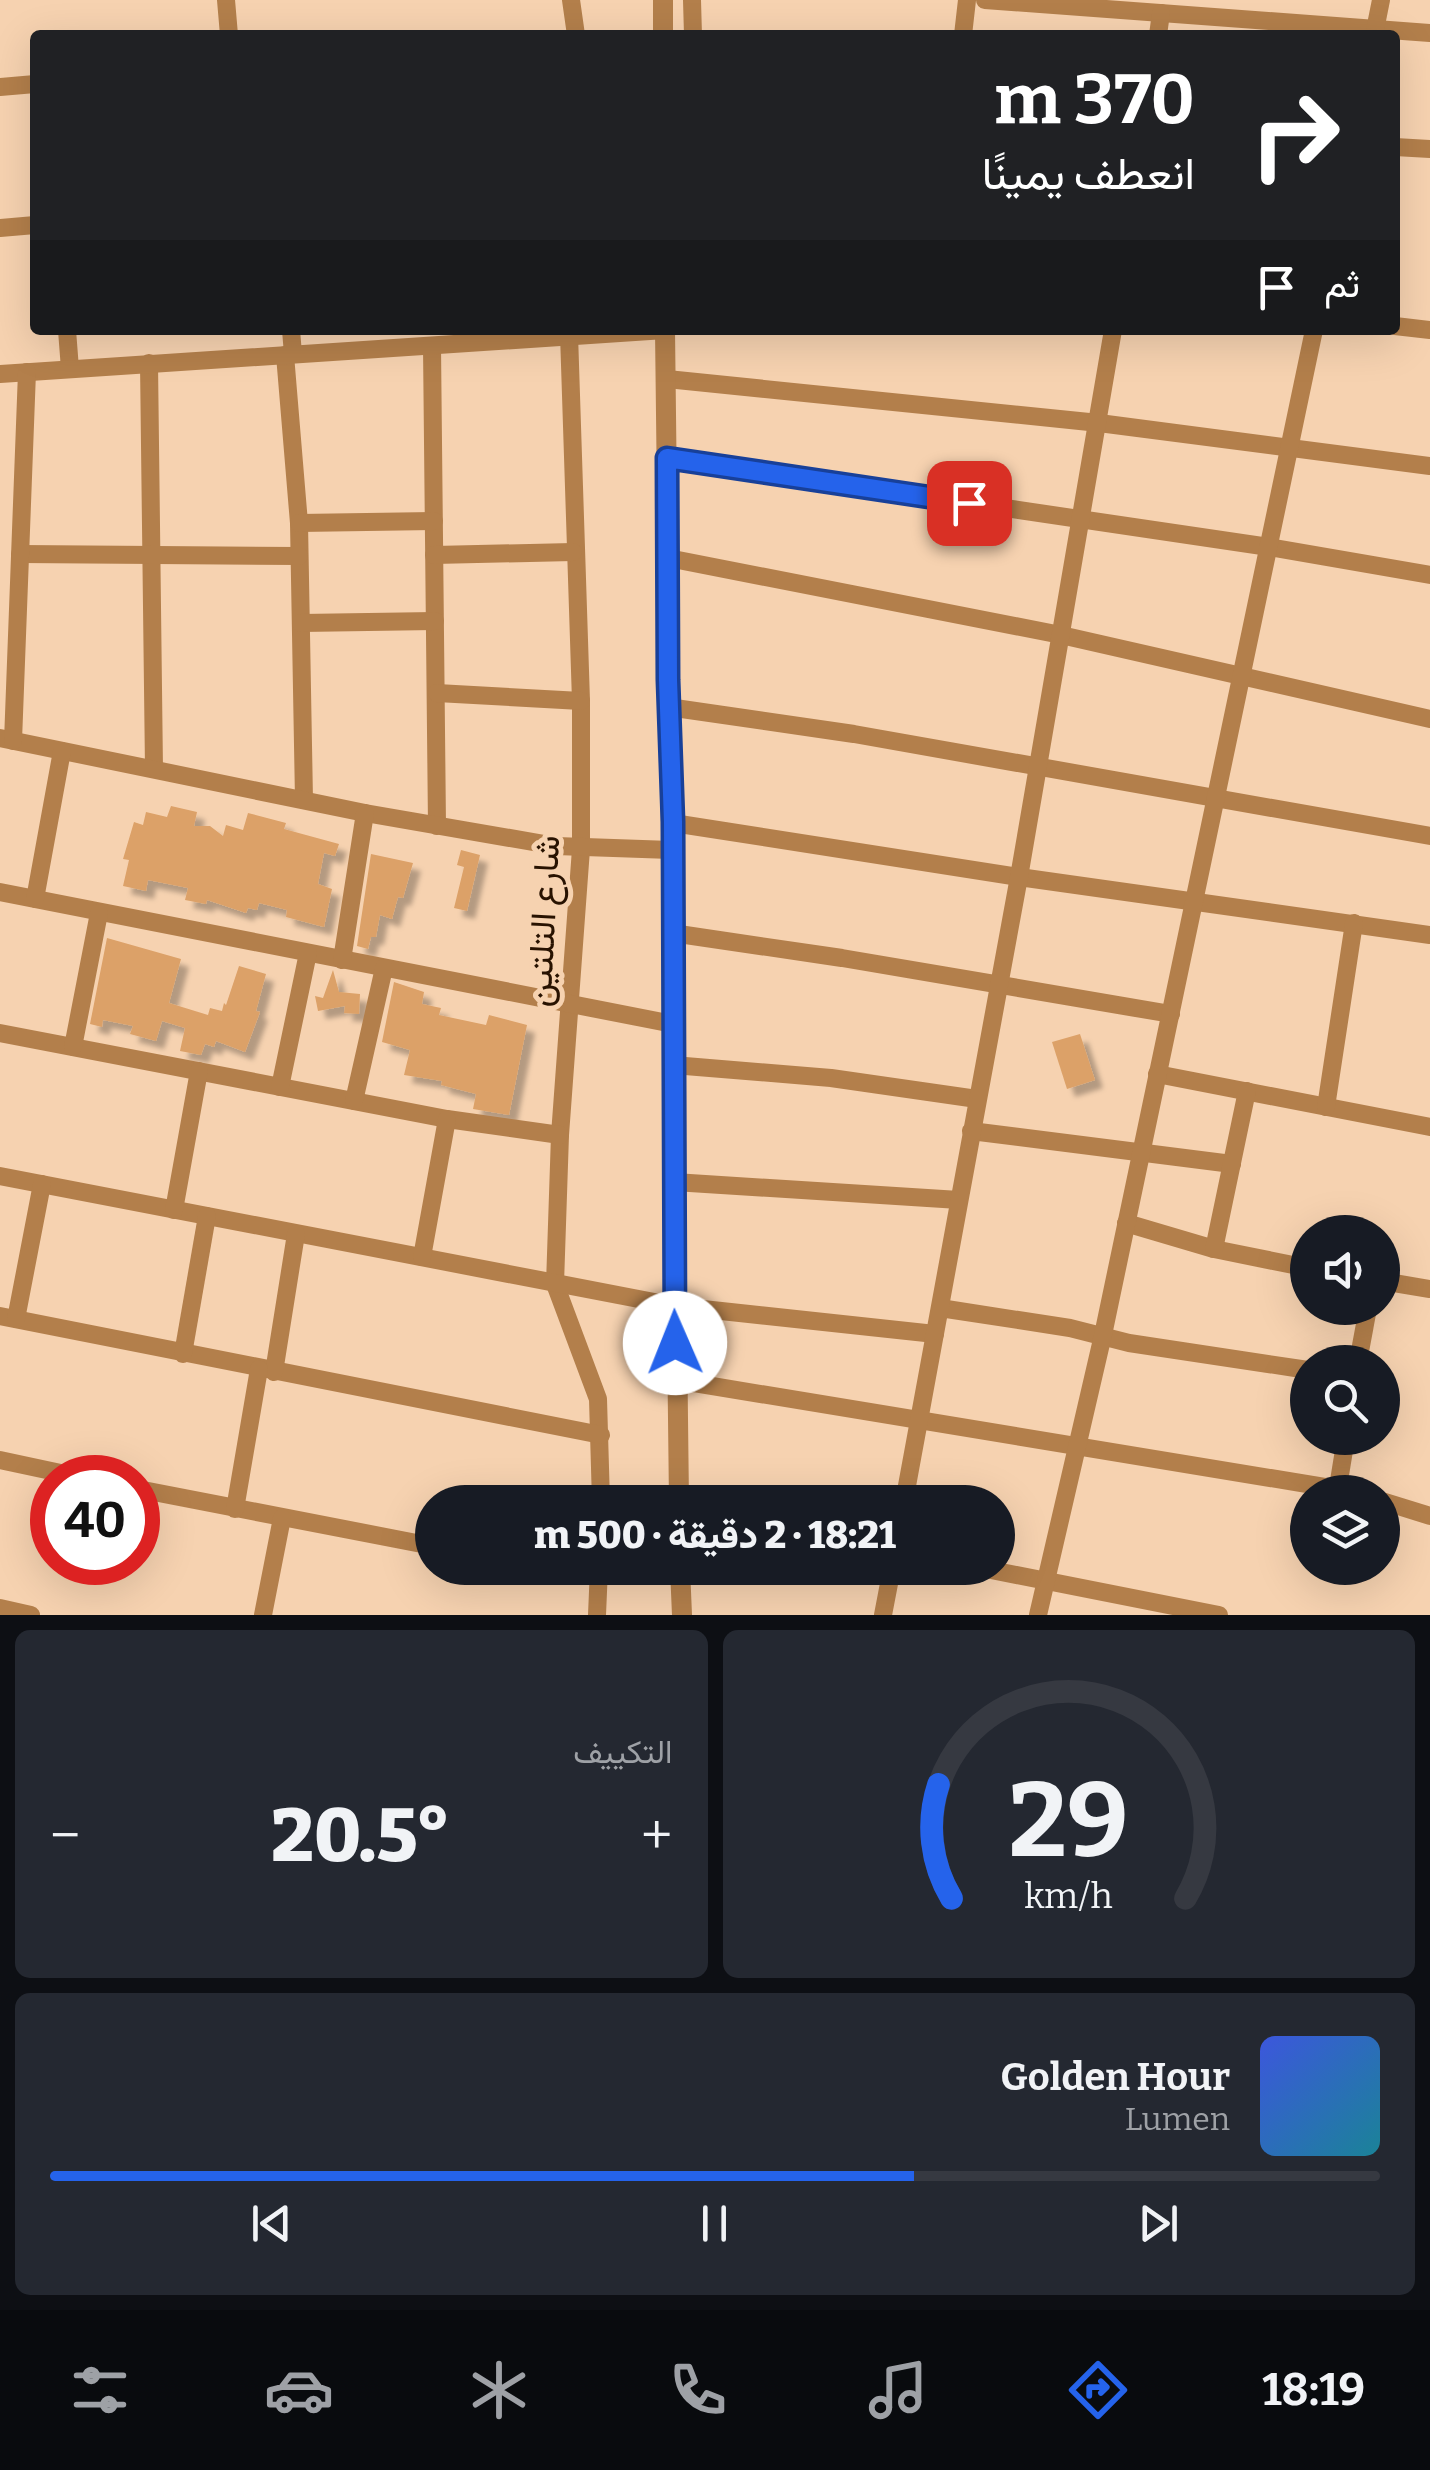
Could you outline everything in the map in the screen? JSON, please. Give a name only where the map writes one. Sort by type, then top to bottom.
[{"type":"street","points":[[226,0],[229,30]]},
{"type":"street","points":[[572,0],[575,30]]},
{"type":"street","points":[[663,0],[663,30]]},
{"type":"street","points":[[692,0],[693,30]]},
{"type":"street","points":[[963,30],[966,0]]},
{"type":"street","points":[[986,0],[1149,8],[1355,30]]},
{"type":"street","points":[[1374,30],[1381,0]]},
{"type":"street","points":[[1400,32],[1430,33]]},
{"type":"street","points":[[0,87],[30,84]]},
{"type":"street","points":[[1400,147],[1430,149]]},
{"type":"street","points":[[0,228],[30,225]]},
{"type":"street","points":[[1400,327],[1430,330]]},
{"type":"street","points":[[67,335],[70,370]]},
{"type":"street","points":[[291,335],[304,800]]},
{"type":"street","points":[[0,374],[557,335]]},
{"type":"street","name":"شارع التلتين","points":[[568,335],[581,701],[580,849],[560,1134],[556,1284],[592,1378],[601,1418],[601,1485]]},
{"type":"street","points":[[665,335],[679,1485]]},
{"type":"street","points":[[907,1485],[1020,877],[1112,335]]},
{"type":"street","points":[[1038,1615],[1142,1151],[1313,335]]},
{"type":"street","points":[[432,346],[437,826]]},
{"type":"street","points":[[149,363],[154,769]]},
{"type":"street","points":[[27,372],[7,740],[437,826],[580,849],[671,850]]},
{"type":"street","points":[[668,380],[1100,423],[1430,466]]},
{"type":"street","points":[[667,458],[1430,575]]},
{"type":"street","points":[[299,523],[434,521]]},
{"type":"street","points":[[434,555],[574,552]]},
{"type":"street","points":[[20,554],[299,556]]},
{"type":"street","points":[[668,558],[1061,636],[1430,719]]},
{"type":"street","points":[[301,623],[435,621]]},
{"type":"street","points":[[437,693],[581,701]]},
{"type":"street","points":[[668,707],[1038,766],[1430,836]]},
{"type":"street","points":[[36,899],[62,751]]},
{"type":"street","points":[[342,960],[366,813]]},
{"type":"street","points":[[673,822],[1020,877],[1430,935]]},
{"type":"street","points":[[0,892],[673,1024]]},
{"type":"street","points":[[73,1047],[99,913]]},
{"type":"street","points":[[1326,1107],[1354,922]]},
{"type":"street","points":[[672,934],[842,958],[1171,1014]]},
{"type":"street","points":[[280,1087],[308,953]]},
{"type":"street","points":[[354,1101],[384,968]]},
{"type":"street","points":[[0,1033],[447,1119],[560,1134]]},
{"type":"street","points":[[673,1064],[831,1078],[977,1099]]},
{"type":"street","points":[[174,1210],[199,1071]]},
{"type":"street","points":[[1157,1074],[1430,1127]]},
{"type":"street","points":[[1214,1249],[1248,1092]]},
{"type":"street","points":[[422,1257],[447,1119]]},
{"type":"street","points":[[971,1131],[1232,1164]]},
{"type":"street","points":[[0,1176],[675,1306],[936,1334]]},
{"type":"street","points":[[674,1182],[958,1200]]},
{"type":"street","points":[[42,1184],[8,1317],[601,1435]]},
{"type":"street","points":[[183,1354],[207,1216]]},
{"type":"street","points":[[1126,1223],[1214,1249],[1290,1264]]},
{"type":"street","points":[[235,1509],[296,1234]]},
{"type":"street","points":[[1400,1284],[1430,1289]]},
{"type":"street","points":[[940,1308],[1290,1367]]},
{"type":"street","points":[[676,1380],[1290,1481]]},
{"type":"street","points":[[0,1460],[30,1466]]},
{"type":"street","points":[[160,1493],[415,1543]]},
{"type":"street","points":[[1400,1507],[1430,1516]]},
{"type":"street","points":[[263,1615],[282,1518]]},
{"type":"street","points":[[1015,1574],[1219,1615]]},
{"type":"street","points":[[598,1615],[599,1585]]},
{"type":"street","points":[[681,1585],[682,1615]]},
{"type":"street","points":[[883,1615],[889,1585]]},
{"type":"street","points":[[0,1608],[31,1615]]},
{"type":"building","points":[[171,806],[197,812],[194,826],[210,826],[223,836],[226,825],[243,830],[248,813],[286,823],[284,829],[339,844],[335,856],[324,853],[318,884],[332,889],[324,927],[286,917],[287,910],[259,903],[257,910],[248,908],[246,913],[207,900],[206,904],[185,900],[188,888],[148,880],[146,891],[123,886],[129,860],[123,859],[134,822],[143,825],[146,812],[167,817]]},
{"type":"building","points":[[461,850],[480,855],[467,911],[454,908],[464,867],[457,865]]},
{"type":"building","points":[[371,854],[413,863],[403,898],[398,897],[392,919],[380,915],[376,937],[371,937],[368,949],[357,946]]},
{"type":"building","points":[[107,938],[181,959],[169,1003],[208,1015],[210,1008],[222,1011],[226,1005],[239,966],[266,974],[256,1011],[260,1012],[245,1052],[216,1041],[214,1047],[205,1044],[201,1055],[180,1051],[185,1028],[162,1021],[156,1041],[130,1034],[133,1026],[103,1020],[102,1027],[90,1024]]},
{"type":"building","points":[[333,970],[339,992],[360,994],[359,1014],[344,1013],[345,1006],[318,1011],[315,996],[323,998]]},
{"type":"building","points":[[394,982],[424,992],[422,1004],[441,1008],[439,1015],[486,1025],[489,1015],[527,1025],[509,1115],[473,1109],[476,1094],[441,1085],[442,1081],[404,1075],[410,1050],[382,1042]]},
{"type":"building","points":[[1080,1034],[1095,1080],[1067,1089],[1052,1042]]},
{"type":"route","points":[[675,1343],[667,458],[969,503]]}]
